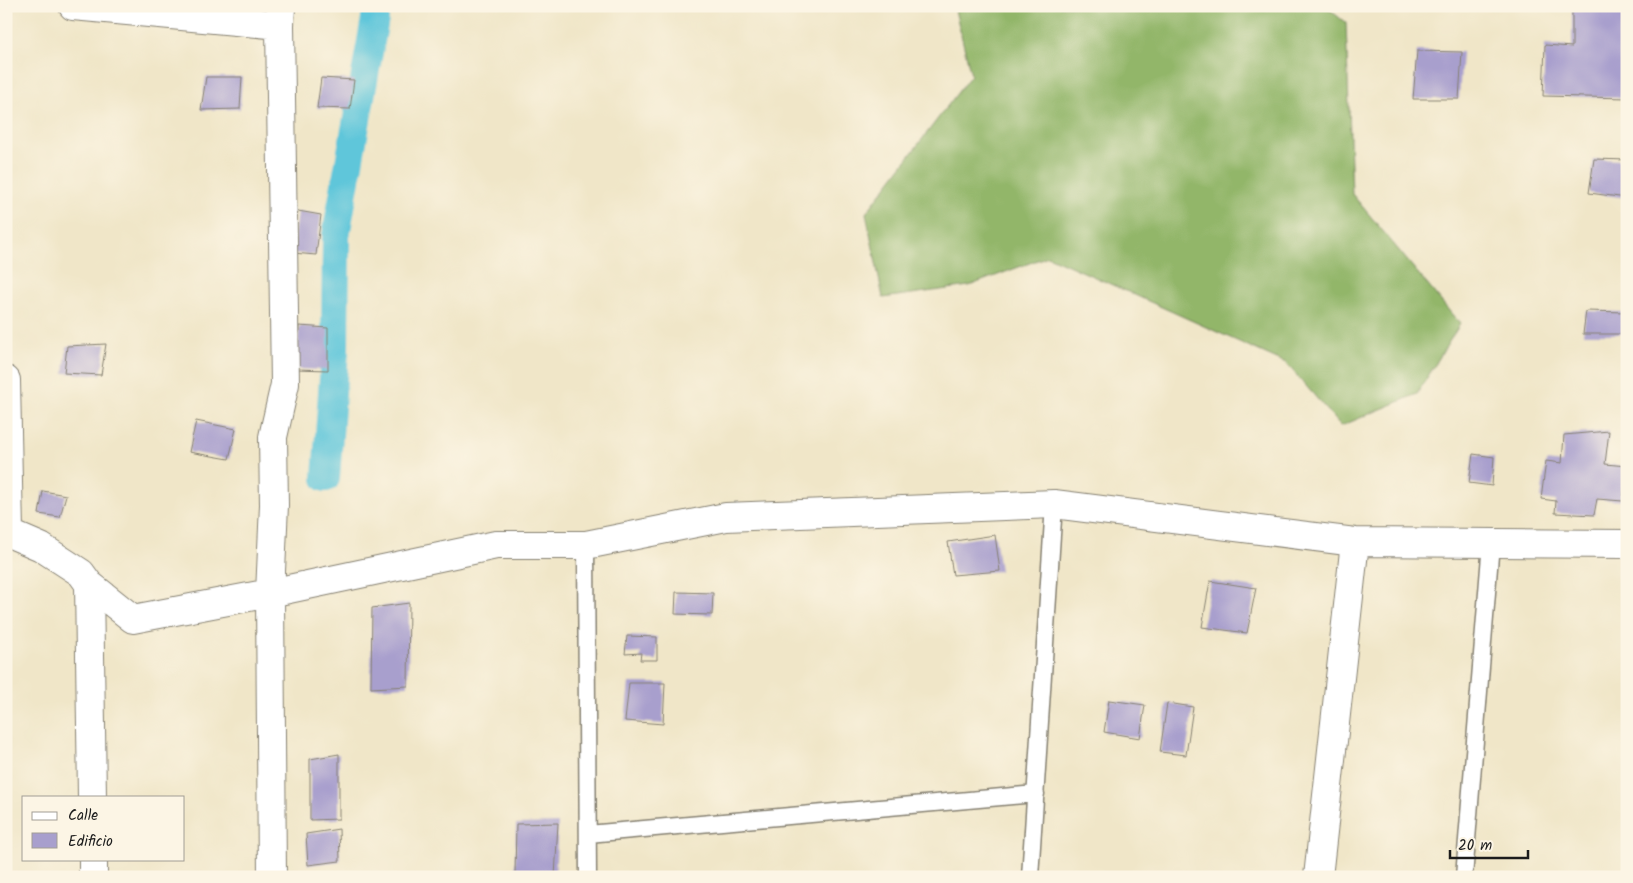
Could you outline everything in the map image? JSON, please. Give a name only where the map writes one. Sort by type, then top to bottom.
[{"type":"street","points":[[73,6],[281,15],[285,384],[273,437],[274,505],[270,593],[272,877]]},
{"type":"street","points":[[6,380],[8,532],[41,547],[81,573],[89,584],[133,619],[270,593],[496,545],[586,546],[726,517],[1054,504],[1354,542],[1627,544]]},
{"type":"street","points":[[1318,877],[1354,542]]},
{"type":"street","points":[[89,584],[92,796]]},
{"type":"street","points":[[93,860],[93,877]]},
{"type":"lane","points":[[1030,877],[1054,504]]},
{"type":"lane","points":[[1464,877],[1491,543]]},
{"type":"lane","points":[[586,546],[588,877]]},
{"type":"lane","points":[[588,834],[1036,794]]},
{"type":"green space","points":[[954,6],[1325,6],[1346,23],[1352,194],[1460,324],[1417,394],[1341,426],[1286,363],[1048,256],[969,286],[883,298],[866,213],[971,75]]},
{"type":"building","points":[[1572,6],[1625,6],[1623,50],[1627,50],[1627,98],[1543,96],[1545,45],[1572,47]]},
{"type":"building","points":[[1417,51],[1462,52],[1459,99],[1413,99]]},
{"type":"building","points":[[206,77],[242,77],[240,109],[201,110]]},
{"type":"building","points":[[321,78],[354,80],[350,109],[317,108]]},
{"type":"building","points":[[1594,159],[1627,160],[1627,198],[1589,193]]},
{"type":"building","points":[[298,211],[321,215],[316,255],[293,253]]},
{"type":"building","points":[[1586,311],[1626,312],[1624,334],[1583,334]]},
{"type":"building","points":[[299,326],[328,328],[328,370],[297,369]]},
{"type":"building","points":[[106,344],[101,375],[64,373],[67,346]]},
{"type":"building","points":[[196,421],[236,429],[229,459],[189,452]]},
{"type":"building","points":[[1609,431],[1605,464],[1627,466],[1623,501],[1597,499],[1594,515],[1555,513],[1556,501],[1541,499],[1546,461],[1562,463],[1564,435]]},
{"type":"building","points":[[1473,454],[1494,457],[1492,486],[1469,483]]},
{"type":"building","points":[[43,491],[66,495],[60,517],[39,514]]},
{"type":"building","points":[[995,535],[1000,571],[953,575],[948,542]]},
{"type":"building","points":[[1210,581],[1256,588],[1247,633],[1202,627]]},
{"type":"building","points":[[676,592],[713,593],[712,615],[675,614]]},
{"type":"building","points":[[409,603],[408,686],[371,688],[372,608]]},
{"type":"building","points":[[627,636],[657,637],[657,660],[640,660],[641,653],[625,654]]},
{"type":"building","points":[[629,683],[665,683],[663,724],[625,721]]},
{"type":"building","points":[[1109,700],[1145,705],[1140,738],[1104,732]]},
{"type":"building","points":[[1167,703],[1193,707],[1186,755],[1160,752]]},
{"type":"building","points":[[339,754],[339,819],[310,820],[310,759]]},
{"type":"building","points":[[558,823],[555,877],[515,875],[516,824]]},
{"type":"building","points":[[339,829],[340,861],[308,865],[306,834]]},
{"type":"waterway","points":[[326,478],[335,350],[336,235],[375,19],[375,6]]}]
